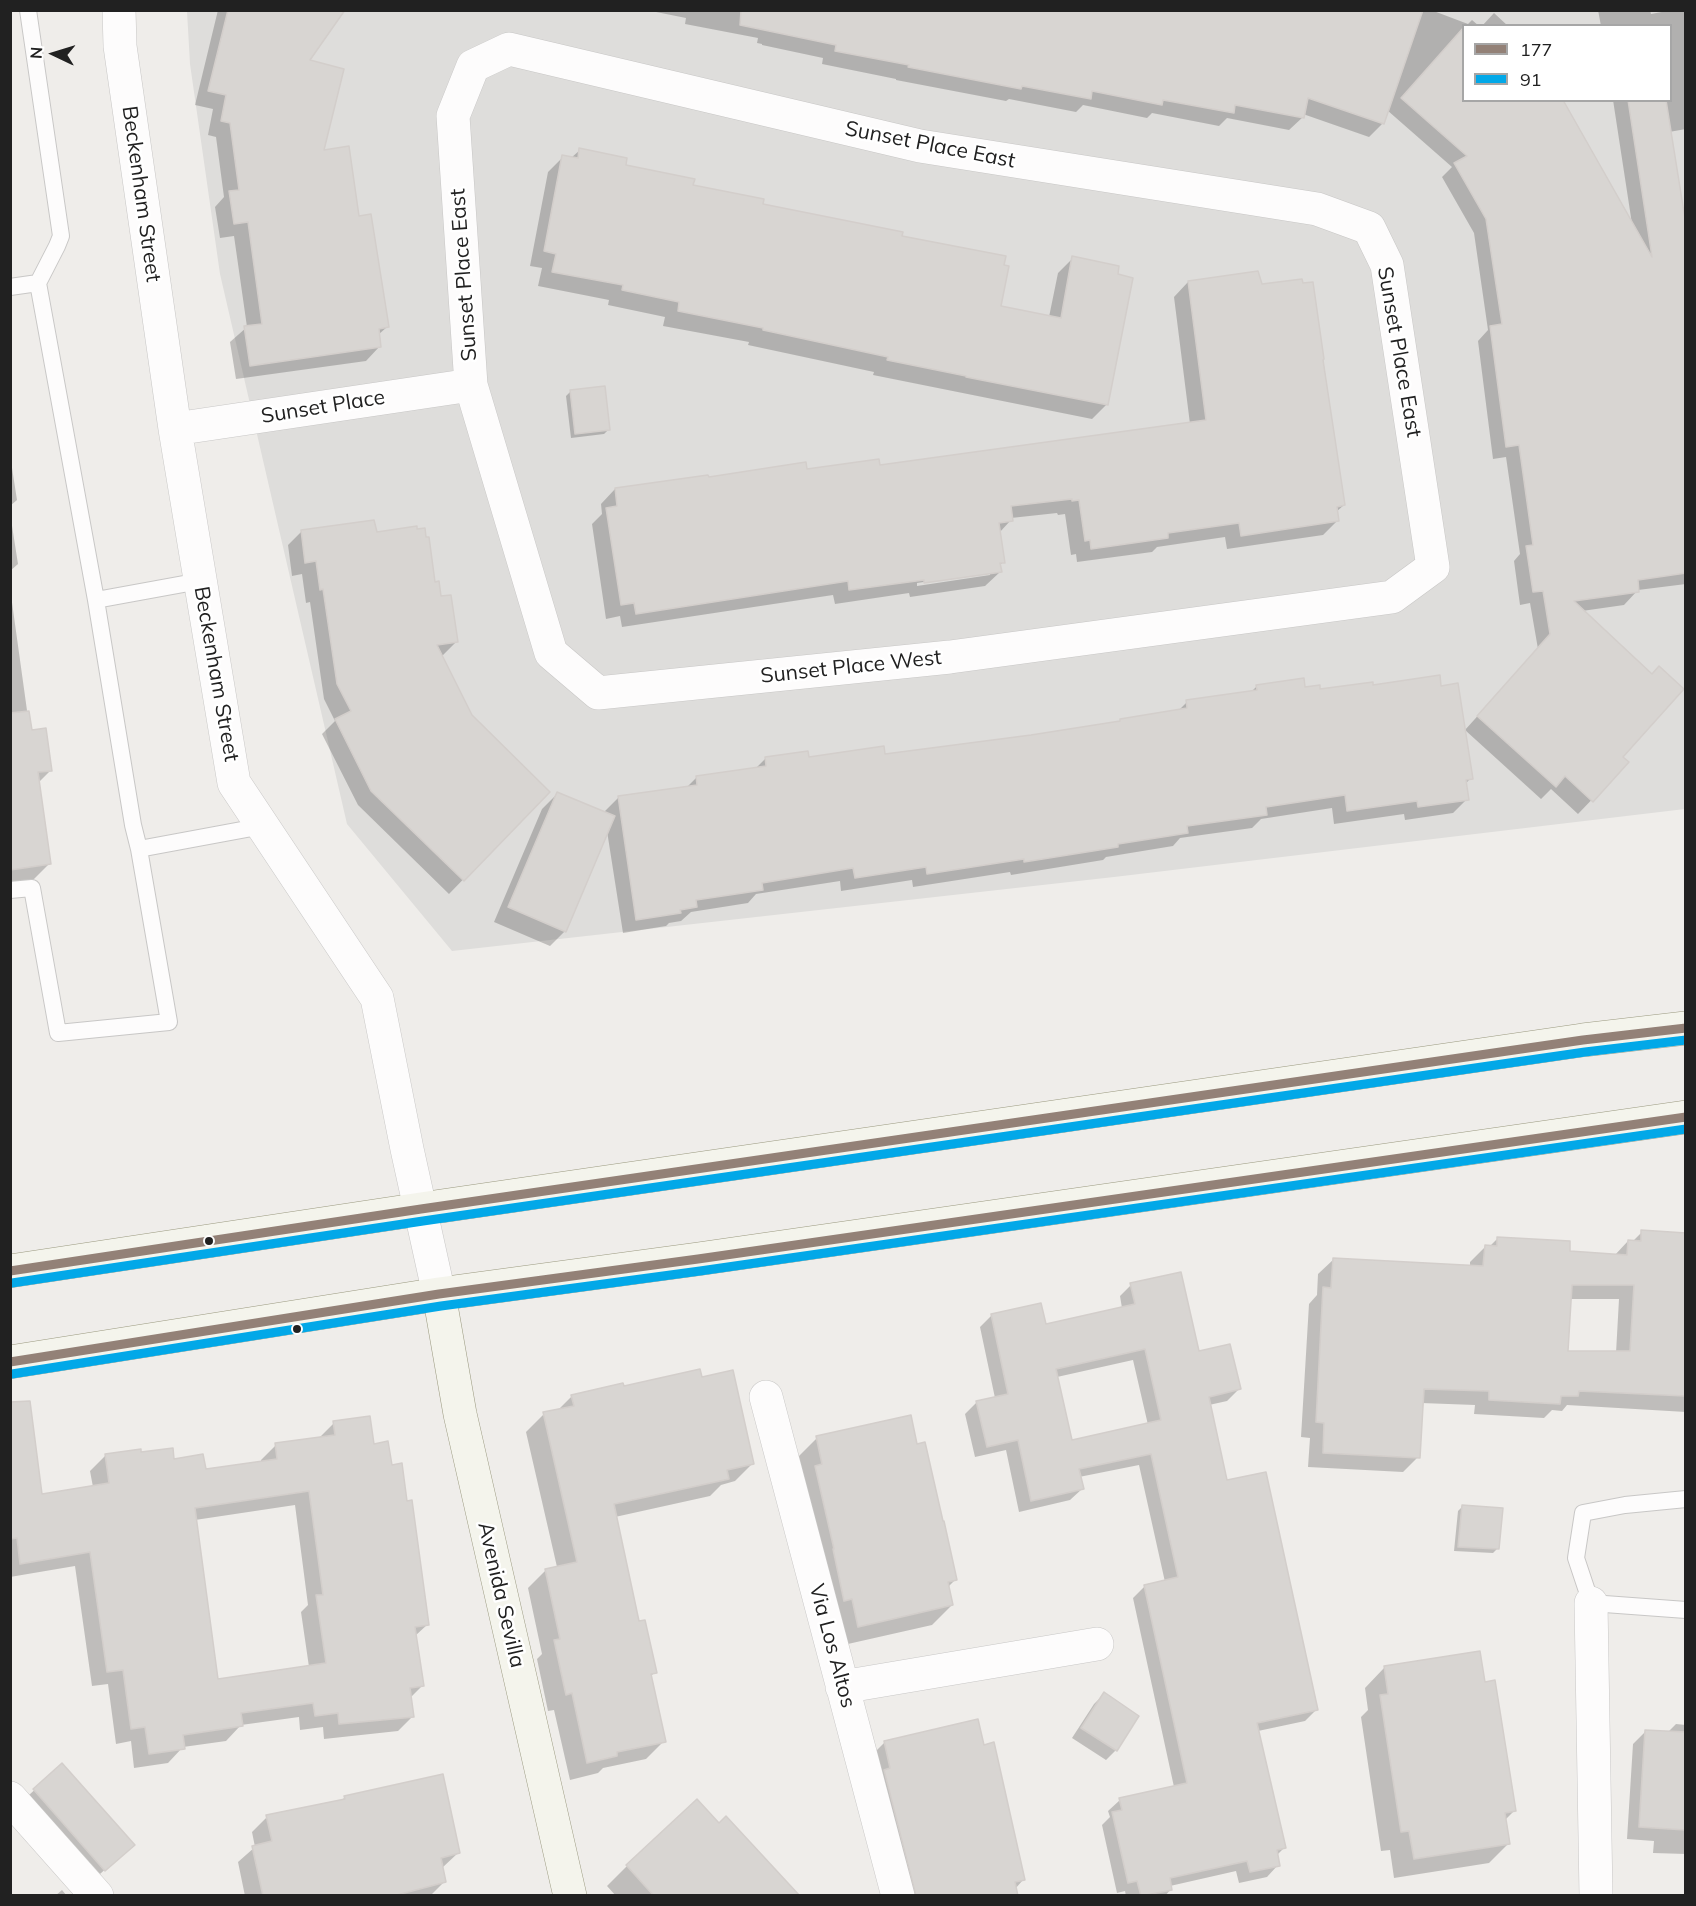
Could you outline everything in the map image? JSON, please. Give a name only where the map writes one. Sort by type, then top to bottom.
[{"type":"main road","points":[[10,1271],[1571,1042],[1686,1028]]},
{"type":"main road","points":[[10,1362],[439,1294],[1686,1117]]},
{"type":"main road","name":"Avenida Sevilla","points":[[439,1294],[460,1414],[570,1896]]},
{"type":"street","name":"Beckenham Street","points":[[119,10],[120,46],[175,429],[234,783],[377,998],[439,1294]]},
{"type":"street","name":"Sunset Place East","points":[[471,385],[453,116],[473,66],[509,49],[920,146],[1317,209],[1369,228],[1387,266],[1433,567]]},
{"type":"street","name":"Sunset Place","points":[[175,429],[471,385]]},
{"type":"street","name":"Sunset Place West","points":[[471,385],[551,653],[598,693],[950,657],[1392,597],[1433,567]]},
{"type":"street","name":"Via Los Altos","points":[[766,1396],[898,1896]]},
{"type":"street","points":[[1591,1603],[1596,1896]]},
{"type":"street","points":[[842,1687],[1097,1644]]},
{"type":"street","points":[[10,1798],[97,1896]]},
{"type":"lane","points":[[10,890],[32,888],[58,1033],[169,1022],[38,283],[61,236],[28,10]]},
{"type":"lane","points":[[10,287],[38,283]]},
{"type":"lane","points":[[96,600],[200,581]]},
{"type":"lane","points":[[139,849],[263,826]]},
{"type":"lane","points":[[1686,1499],[1583,1513],[1576,1558],[1591,1603],[1686,1611]]},
{"type":"shaded area","points":[[187,11],[1685,11],[1685,809],[1114,877],[452,951],[347,824],[220,274],[190,64]]},
{"type":"building","points":[[228,10],[345,10],[310,60],[344,69],[324,150],[349,146],[359,216],[371,214],[389,327],[379,329],[381,347],[250,366],[244,326],[262,324],[248,222],[234,224],[229,191],[239,190],[230,123],[221,121],[226,95],[208,91]]},
{"type":"building","points":[[741,10],[1423,10],[1384,124],[1308,98],[1304,118],[1235,105],[1234,113],[1163,100],[1162,105],[1092,91],[1091,99],[1022,86],[1021,89],[835,51],[836,45],[740,25]]},
{"type":"building","points":[[1462,29],[1462,102],[1564,102],[1652,257],[1628,102],[1666,102],[1686,225],[1686,573],[1638,580],[1639,592],[1574,601],[1652,674],[1659,666],[1684,689],[1623,757],[1629,762],[1593,802],[1565,776],[1556,787],[1477,716],[1550,634],[1543,591],[1533,592],[1526,546],[1533,545],[1519,445],[1506,447],[1490,326],[1502,324],[1486,219],[1454,163],[1467,156],[1401,98]]},
{"type":"building","points":[[579,148],[627,158],[626,165],[695,179],[693,185],[764,199],[763,204],[903,232],[902,236],[1006,256],[1004,265],[1009,266],[1001,306],[1061,318],[1072,256],[1119,266],[1118,274],[1133,278],[1108,405],[887,360],[888,357],[678,311],[679,302],[622,290],[623,285],[552,272],[556,254],[544,251],[562,155],[578,158]]},
{"type":"building","points":[[1258,271],[1262,284],[1302,279],[1303,283],[1313,282],[1345,505],[1337,507],[1339,521],[1241,536],[1239,523],[1168,533],[1168,538],[1091,549],[1090,540],[1085,541],[1079,500],[1011,506],[1013,521],[999,523],[1005,563],[1000,563],[1002,572],[924,583],[924,580],[849,590],[848,581],[636,614],[634,603],[621,605],[606,508],[617,506],[615,488],[806,462],[807,469],[879,459],[880,465],[1206,420],[1188,281]]},
{"type":"building","points":[[605,386],[610,430],[575,434],[570,390]]},
{"type":"building","points":[[374,520],[377,532],[417,526],[417,529],[425,528],[426,537],[429,537],[435,582],[439,581],[441,596],[451,595],[458,642],[437,645],[472,715],[550,792],[464,881],[371,791],[335,719],[351,711],[337,684],[323,589],[320,590],[316,561],[305,563],[301,530]]},
{"type":"building","points":[[1440,675],[1441,686],[1458,683],[1473,779],[1466,780],[1469,800],[1418,807],[1417,801],[1347,811],[1345,795],[1266,807],[1267,815],[1187,826],[1188,833],[1024,862],[1024,859],[927,874],[926,867],[855,878],[853,868],[762,883],[763,890],[696,900],[697,907],[680,910],[681,913],[636,920],[618,796],[697,785],[696,776],[766,766],[765,757],[808,751],[809,757],[884,746],[885,754],[1031,735],[1187,708],[1186,700],[1257,690],[1256,685],[1304,678],[1305,687],[1320,685],[1320,689],[1373,682],[1373,685]]},
{"type":"building","points":[[29,711],[32,730],[46,728],[52,771],[38,772],[51,864],[10,870],[10,713]]},
{"type":"building","points":[[557,792],[615,816],[566,932],[508,907]]},
{"type":"building","points":[[1641,1230],[1686,1233],[1686,1396],[1579,1391],[1578,1396],[1561,1396],[1560,1404],[1489,1400],[1489,1391],[1424,1389],[1420,1458],[1323,1453],[1324,1423],[1316,1422],[1323,1287],[1331,1288],[1333,1258],[1483,1266],[1485,1245],[1497,1246],[1497,1237],[1570,1241],[1570,1251],[1627,1255],[1628,1240],[1641,1241]],"holes":[[[1572,1285],[1634,1285],[1630,1351],[1568,1351]]]},
{"type":"building","points":[[1181,1272],[1199,1351],[1230,1344],[1241,1389],[1209,1397],[1227,1480],[1266,1472],[1318,1710],[1257,1723],[1286,1848],[1277,1850],[1280,1866],[1250,1872],[1247,1861],[1170,1878],[1172,1890],[1141,1896],[1137,1881],[1128,1883],[1112,1812],[1122,1810],[1119,1798],[1187,1783],[1144,1585],[1178,1577],[1151,1454],[1079,1469],[1084,1489],[1031,1501],[1018,1440],[987,1447],[976,1401],[1008,1394],[991,1314],[1041,1303],[1046,1324],[1135,1304],[1130,1283]],"holes":[[[1145,1349],[1161,1420],[1072,1440],[1056,1369]]]},
{"type":"building","points":[[700,1369],[702,1377],[733,1370],[754,1464],[727,1470],[729,1479],[614,1504],[639,1621],[645,1620],[657,1673],[651,1674],[666,1742],[617,1752],[617,1756],[587,1763],[572,1693],[566,1695],[554,1640],[560,1639],[545,1569],[577,1562],[543,1412],[574,1406],[571,1395]]},
{"type":"building","points":[[30,1401],[42,1494],[109,1483],[105,1454],[141,1449],[141,1452],[173,1448],[174,1459],[203,1454],[206,1469],[277,1459],[275,1443],[335,1435],[333,1421],[370,1416],[374,1444],[388,1441],[392,1465],[402,1463],[407,1501],[412,1500],[429,1625],[415,1627],[424,1686],[410,1688],[414,1717],[339,1724],[338,1713],[315,1716],[313,1703],[241,1713],[243,1726],[183,1735],[185,1749],[149,1754],[145,1727],[131,1729],[123,1670],[107,1672],[90,1552],[20,1564],[17,1538],[10,1539],[10,1402]],"holes":[[[309,1491],[323,1595],[316,1595],[326,1663],[218,1679],[195,1508]]]},
{"type":"building","points":[[911,1415],[917,1444],[925,1442],[944,1521],[957,1580],[948,1582],[953,1605],[858,1627],[852,1599],[844,1601],[815,1466],[822,1464],[816,1436]]},
{"type":"building","points":[[1462,1505],[1503,1508],[1499,1549],[1458,1547]]},
{"type":"building","points":[[1480,1651],[1485,1682],[1495,1680],[1516,1811],[1505,1813],[1510,1844],[1414,1859],[1409,1831],[1401,1832],[1380,1695],[1388,1694],[1384,1666]]},
{"type":"building","points":[[1104,1692],[1139,1716],[1117,1751],[1081,1728]]},
{"type":"building","points":[[978,1719],[984,1745],[994,1742],[1025,1880],[1015,1882],[1018,1896],[916,1896],[884,1770],[890,1768],[884,1741]]},
{"type":"building","points":[[1645,1730],[1686,1732],[1686,1830],[1639,1827]]},
{"type":"building","points":[[62,1763],[135,1845],[105,1871],[33,1789]]},
{"type":"building","points":[[443,1774],[460,1853],[441,1858],[446,1882],[393,1896],[263,1896],[252,1846],[272,1841],[266,1815],[345,1799],[344,1796]]},
{"type":"building","points":[[697,1799],[719,1823],[726,1816],[800,1896],[654,1896],[626,1865]]},
{"type":"transit line","name":"177","points":[[10,1271],[1583,1040],[1686,1028]]},
{"type":"transit line","name":"91","points":[[12,1283],[1585,1052],[1686,1040]]},
{"type":"transit line","name":"177","points":[[10,1362],[439,1294],[1686,1117]]},
{"type":"transit line","name":"91","points":[[12,1374],[441,1306],[700,1271],[1686,1129]]}]
